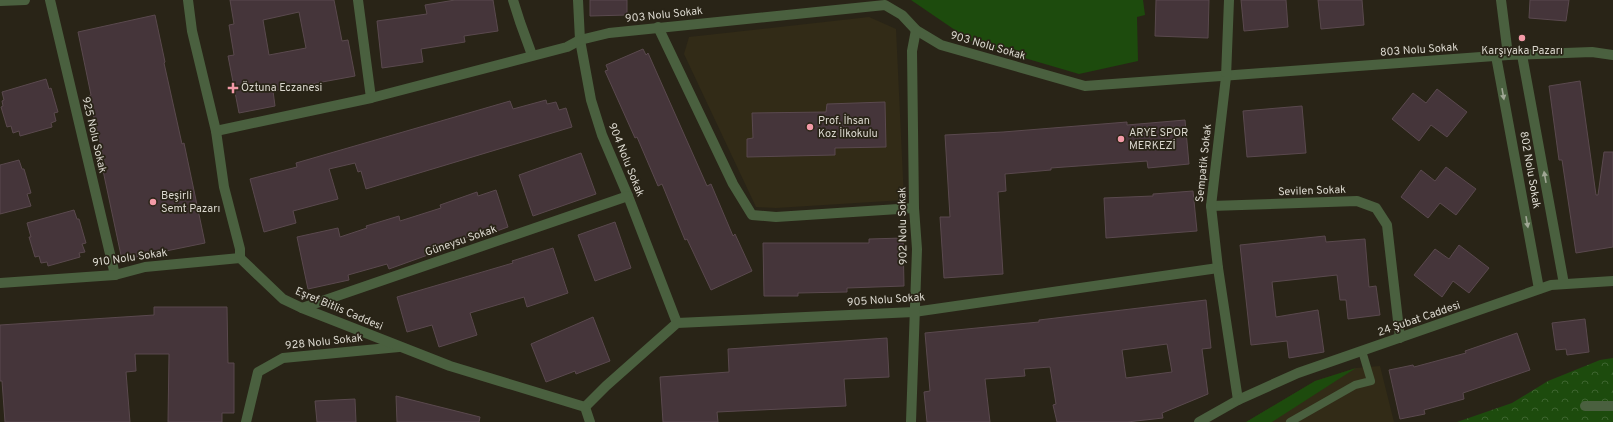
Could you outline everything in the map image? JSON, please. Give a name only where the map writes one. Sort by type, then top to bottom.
[{"type":"street","points":[[0,1],[25,0]]},
{"type":"street","name":"925 Nolu Sokak","points":[[50,0],[115,275]]},
{"type":"street","points":[[188,0],[192,31],[216,131],[224,187],[240,249],[240,258]]},
{"type":"street","points":[[358,0],[371,98]]},
{"type":"street","points":[[513,0],[532,55]]},
{"type":"street","name":"904 Nolu Sokak","points":[[578,0],[580,40],[590,100],[602,135],[628,196],[677,324]]},
{"type":"street","name":"Sempatik Sokak","points":[[1229,0],[1226,76],[1211,206],[1218,268],[1238,400]]},
{"type":"street","points":[[1501,0],[1508,55]]},
{"type":"street","name":"903 Nolu Sokak","points":[[216,131],[371,98],[567,46],[580,40],[609,33],[885,5],[902,15],[916,30],[941,45],[1086,86],[1226,76]]},
{"type":"street","points":[[658,28],[733,184],[752,215],[776,217],[914,208]]},
{"type":"street","name":"902 Nolu Sokak","points":[[911,422],[917,249],[914,208],[912,51],[916,30]]},
{"type":"street","name":"803 Nolu Sokak","points":[[1226,76],[1522,54],[1592,52],[1613,55]]},
{"type":"street","name":"802 Nolu Sokak","points":[[1522,54],[1564,284]]},
{"type":"street","name":"802 Nolu Sokak","points":[[1496,56],[1539,289]]},
{"type":"street","name":"Güneysu Sokak","points":[[302,308],[628,196]]},
{"type":"street","name":"Sevilen Sokak","points":[[1211,206],[1357,202],[1376,208],[1387,226],[1400,338]]},
{"type":"street","name":"910 Nolu Sokak","points":[[0,283],[115,275],[145,267],[240,258]]},
{"type":"street","name":"Eşref Bitlis Caddesi","points":[[240,258],[283,299],[302,308],[450,366],[586,407]]},
{"type":"street","name":"905 Nolu Sokak","points":[[677,324],[914,312],[1218,268]]},
{"type":"street","name":"24 Şubat Caddesi","points":[[1199,422],[1238,400],[1298,374],[1539,289],[1551,285],[1613,281]]},
{"type":"street","points":[[590,422],[586,407],[606,386],[677,324]]},
{"type":"street","name":"928 Nolu Sokak","points":[[246,422],[258,372],[283,358],[399,347]]},
{"type":"street","points":[[1585,406],[1613,406]]},
{"type":"lane","points":[[1290,422],[1356,385],[1371,381],[1362,351]]},
{"type":"shaded area","name":"Prof. İhsan Koz İlkokulu","points":[[869,17],[896,29],[904,200],[776,208],[756,207],[684,54],[689,37]]},
{"type":"shaded area","points":[[1380,366],[1394,422],[1246,422],[1315,381],[1356,368]]},
{"type":"green space","points":[[911,0],[1143,0],[1145,15],[1137,17],[1138,61],[1079,74],[974,43]]},
{"type":"green space","points":[[1613,358],[1613,422],[1457,422],[1512,403],[1548,381],[1600,360]]},
{"type":"green space","points":[[1356,368],[1272,422],[1246,422],[1315,381]]},
{"type":"building","points":[[230,0],[334,0],[342,41],[348,40],[355,76],[273,91],[275,106],[239,113],[228,56],[234,55],[229,25],[234,24]],"holes":[[[299,12],[306,48],[269,55],[263,20]]]},
{"type":"building","points":[[455,0],[493,0],[498,31],[464,36],[465,42],[421,49],[423,62],[382,68],[377,21],[427,14],[425,5]]},
{"type":"building","points":[[590,0],[627,0],[627,15],[590,16]]},
{"type":"building","points":[[1156,0],[1209,0],[1208,38],[1155,36]]},
{"type":"building","points":[[1241,0],[1286,0],[1288,27],[1244,31]]},
{"type":"building","points":[[1318,0],[1362,0],[1364,25],[1321,29]]},
{"type":"building","points":[[1530,0],[1569,0],[1566,21],[1529,18]]},
{"type":"building","points":[[155,15],[164,63],[182,144],[184,143],[205,243],[122,260],[101,161],[104,160],[89,96],[91,95],[78,32]]},
{"type":"building","points":[[643,49],[646,55],[648,53],[707,186],[711,184],[733,236],[735,234],[752,271],[711,290],[687,239],[685,240],[662,184],[658,186],[637,137],[635,138],[605,71],[608,70],[606,65]]},
{"type":"building","points":[[46,79],[49,89],[51,88],[58,112],[54,113],[56,121],[51,123],[52,127],[20,136],[19,131],[13,133],[11,126],[7,127],[1,107],[3,106],[2,101],[4,100],[2,92]]},
{"type":"building","points":[[1580,81],[1596,195],[1598,195],[1604,152],[1613,152],[1613,247],[1576,253],[1562,160],[1559,160],[1549,86]]},
{"type":"building","points":[[1437,89],[1467,112],[1447,137],[1431,125],[1419,141],[1392,119],[1413,93],[1426,103]]},
{"type":"building","points":[[546,100],[547,104],[556,102],[559,110],[566,108],[572,127],[366,189],[361,171],[358,172],[355,163],[329,169],[338,199],[293,211],[296,223],[264,232],[250,179],[297,167],[296,163],[510,101],[513,109]]},
{"type":"building","points":[[885,102],[886,147],[835,148],[835,155],[747,157],[747,139],[753,138],[752,113],[826,112],[827,104]]},
{"type":"building","points":[[1302,106],[1306,153],[1247,157],[1243,111]]},
{"type":"building","points":[[1185,120],[1189,164],[1148,168],[1147,161],[1051,168],[1051,170],[1005,174],[1006,191],[998,192],[1003,274],[944,278],[940,217],[950,217],[945,135],[1127,122],[1127,125]]},
{"type":"building","points":[[581,153],[596,194],[533,216],[519,175]]},
{"type":"building","points":[[19,160],[22,169],[24,169],[31,193],[27,194],[31,206],[0,214],[0,165]]},
{"type":"building","points":[[1446,167],[1476,189],[1456,215],[1440,203],[1428,218],[1401,197],[1421,170],[1435,181]]},
{"type":"building","points":[[496,190],[508,227],[494,232],[492,229],[448,244],[450,247],[389,269],[387,264],[348,275],[349,280],[308,289],[297,237],[338,228],[340,237],[367,228],[366,226],[399,216],[400,221],[441,208],[440,205],[477,192],[478,196]]},
{"type":"building","points":[[1193,191],[1197,231],[1106,238],[1104,198],[1153,196],[1153,194]]},
{"type":"building","points":[[74,210],[77,219],[79,219],[86,243],[82,244],[85,252],[79,253],[80,257],[48,266],[47,262],[41,263],[39,256],[35,257],[29,237],[31,237],[27,223]]},
{"type":"building","points":[[615,222],[631,268],[595,281],[578,235]]},
{"type":"building","points":[[1325,236],[1326,242],[1365,239],[1369,287],[1376,286],[1380,315],[1348,319],[1346,300],[1340,300],[1337,275],[1272,282],[1276,317],[1318,310],[1324,352],[1289,358],[1287,341],[1251,345],[1240,245]]},
{"type":"building","points":[[903,238],[904,286],[847,288],[847,292],[798,293],[798,296],[764,296],[763,243],[869,243],[869,239]]},
{"type":"building","points":[[1459,245],[1489,268],[1469,293],[1453,281],[1442,297],[1414,275],[1435,249],[1449,259]]},
{"type":"building","points":[[553,248],[568,293],[527,307],[524,297],[470,313],[477,335],[439,347],[432,325],[407,332],[397,297],[513,263],[512,261]]},
{"type":"building","points":[[1206,300],[1211,348],[1202,349],[1208,394],[1162,413],[1163,418],[1127,422],[1057,422],[1053,405],[1056,404],[1050,367],[1024,369],[1025,376],[985,379],[990,422],[927,422],[924,392],[930,391],[925,333],[1039,322],[1039,320]],"holes":[[[1167,344],[1172,372],[1126,378],[1122,350]]]},
{"type":"building","points":[[154,307],[227,307],[228,363],[234,363],[234,413],[222,413],[222,422],[168,422],[169,354],[135,354],[136,371],[126,372],[130,422],[5,422],[2,381],[0,381],[0,325],[154,315]]},
{"type":"building","points":[[593,317],[610,361],[576,374],[575,371],[546,382],[531,344]]},
{"type":"building","points":[[1585,319],[1589,352],[1567,355],[1566,349],[1556,350],[1552,323]]},
{"type":"building","points":[[1517,333],[1530,370],[1463,393],[1464,399],[1424,410],[1425,414],[1400,419],[1389,370],[1413,365],[1414,367],[1466,353],[1465,351]]},
{"type":"building","points":[[887,338],[889,377],[844,379],[846,406],[717,412],[718,422],[663,422],[660,377],[729,372],[728,349]]},
{"type":"building","points":[[396,396],[480,417],[479,422],[397,422]]},
{"type":"building","points":[[355,399],[356,422],[317,422],[315,401]]},
{"type":"place","name":"Karşıyaka Pazarı","points":[[1522,38]]},
{"type":"place","name":"Öztuna Eczanesi","points":[[233,88]]},
{"type":"place","name":"Prof. İhsan Koz İlkokulu","points":[[810,127]]},
{"type":"place","name":"ARYE SPOR MERKEZİ","points":[[1121,139]]},
{"type":"place","name":"Beşirli Semt Pazarı","points":[[153,202]]}]
